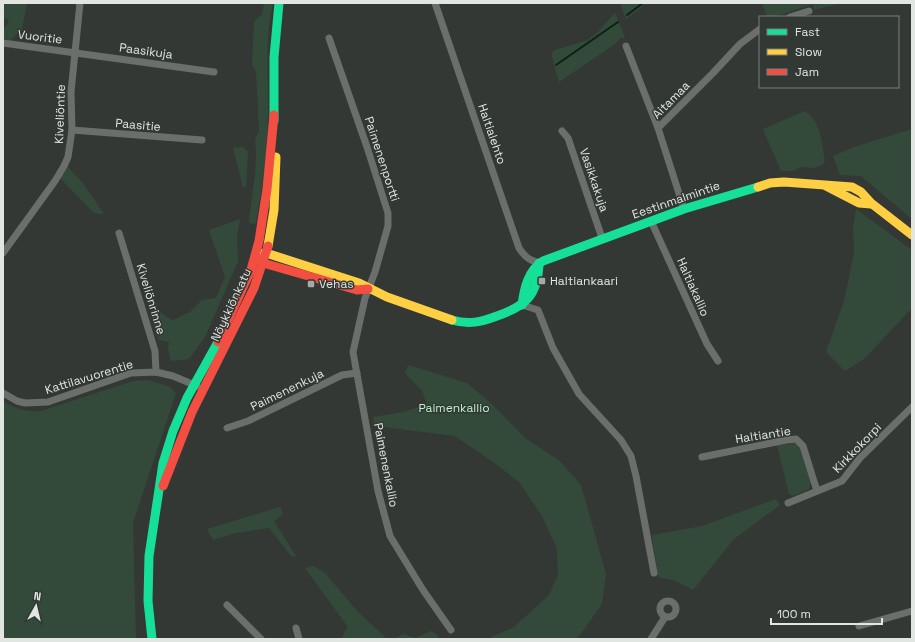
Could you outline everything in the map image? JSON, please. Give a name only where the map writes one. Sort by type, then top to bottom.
[{"type":"main road","name":"Nöykkiönkatu","points":[[159,493],[169,474],[196,403],[242,312],[260,273],[266,253],[274,217],[276,192],[274,57],[280,3]]},
{"type":"main road","name":"Nöykkiönkatu","points":[[152,639],[148,601],[148,570],[151,534],[163,463],[173,431],[187,398],[203,371],[229,320],[251,270],[259,241],[267,189],[274,115]]},
{"type":"main road","name":"Eestinmalmintie","points":[[539,263],[556,255],[651,220],[770,183],[784,181],[807,182],[825,185],[846,185],[856,188],[865,195],[871,204],[912,235]]},
{"type":"main road","points":[[255,255],[266,253],[359,283],[368,289],[401,304],[464,323],[481,322],[517,309],[522,305],[531,296],[539,274],[539,263]]},
{"type":"main road","points":[[255,255],[263,263],[357,290],[368,289]]},
{"type":"street","name":"Kiveliöntie","points":[[3,253],[64,166],[68,157],[72,130],[71,92],[74,53],[80,3]]},
{"type":"street","name":"Haltialehto","points":[[435,3],[520,248],[529,260],[539,263]]},
{"type":"street","points":[[793,16],[809,11]]},
{"type":"street","name":"Aitamaa","points":[[684,209],[658,128],[740,44],[759,29]]},
{"type":"street","name":"Paimenenportti","points":[[329,38],[388,213],[388,226],[375,272],[368,289]]},
{"type":"street","name":"Vuoritie","points":[[3,43],[74,53]]},
{"type":"street","points":[[626,46],[658,128]]},
{"type":"street","name":"Paasikuja","points":[[74,53],[214,72]]},
{"type":"street","name":"Paasitie","points":[[72,130],[202,140]]},
{"type":"street","name":"Vasikkakuja","points":[[562,131],[568,138],[602,238]]},
{"type":"street","name":"Haltiakallio","points":[[651,220],[707,344],[718,361]]},
{"type":"street","name":"Kiveliönrinne","points":[[119,233],[155,351],[156,372]]},
{"type":"street","name":"Paimenenkallio","points":[[368,289],[354,345],[353,357],[378,491],[390,536],[423,590],[450,630]]},
{"type":"street","points":[[522,305],[538,310],[552,348],[579,394],[621,440],[631,456],[654,573]]},
{"type":"street","name":"Kattilavuorentie","points":[[3,393],[17,401],[25,403],[48,402],[131,373],[156,372],[173,376],[203,389]]},
{"type":"street","name":"Paimenenkuja","points":[[227,428],[248,421],[342,375],[357,372]]},
{"type":"street","name":"Kirkkokorpi","points":[[788,503],[842,481],[860,458],[912,407]]},
{"type":"street","name":"Haltiantie","points":[[702,457],[796,439],[803,446],[817,491]]},
{"type":"street","points":[[227,606],[261,639]]},
{"type":"street","points":[[859,626],[912,610]]},
{"type":"street","points":[[651,639],[665,617]]},
{"type":"street","points":[[296,628],[299,639]]},
{"type":"green space","points":[[3,3],[27,3],[22,29],[11,40],[3,39],[3,28],[7,25],[9,20],[3,17]]},
{"type":"green space","points":[[264,3],[273,3],[270,17],[268,45],[268,129],[266,156],[256,223],[251,224],[249,219],[255,175],[255,140],[259,130],[256,72],[252,64],[254,22],[262,14]]},
{"type":"green space","points":[[620,3],[647,3],[626,19]]},
{"type":"green space","points":[[762,3],[841,3],[814,10],[813,4],[777,16],[767,16]]},
{"type":"green space","points":[[615,13],[625,38],[620,38],[615,44],[559,82],[552,53],[555,50],[588,40],[598,32]]},
{"type":"green space","points":[[805,111],[811,116],[818,127],[825,161],[822,165],[814,168],[801,167],[793,171],[781,171],[763,129]]},
{"type":"green space","points":[[912,129],[912,219],[861,176],[840,175],[833,156],[854,147]]},
{"type":"green space","points":[[243,147],[248,152],[246,187],[243,187],[233,148]]},
{"type":"green space","points":[[68,167],[85,186],[104,214],[94,213],[60,178]]},
{"type":"green space","points":[[856,209],[912,250],[912,308],[864,359],[845,371],[826,352],[844,301],[854,253],[853,228]]},
{"type":"green space","points":[[240,219],[237,236],[238,261],[205,337],[189,359],[171,361],[168,349],[169,342],[159,340],[150,313],[159,311],[173,320],[190,312],[202,300],[216,298],[225,277],[209,230]]},
{"type":"green space","name":"Paimenkallio","points":[[408,365],[467,383],[494,406],[525,438],[560,461],[581,485],[606,574],[602,604],[577,639],[487,639],[514,627],[549,595],[558,575],[557,549],[542,516],[519,482],[455,436],[375,426],[373,417],[404,412],[427,404],[422,391],[405,373]]},
{"type":"green space","points":[[148,380],[168,386],[176,393],[133,523],[136,639],[3,639],[3,401],[21,409],[41,411],[133,381]]},
{"type":"green space","points":[[793,443],[800,446],[811,481],[809,489],[793,496],[789,494],[777,445]]},
{"type":"green space","points":[[776,499],[780,505],[734,539],[693,590],[676,581],[658,577],[652,535],[702,526]]},
{"type":"green space","points":[[280,507],[283,514],[274,521],[296,556],[292,557],[269,528],[235,533],[213,540],[207,529]]},
{"type":"green space","points":[[313,566],[325,573],[358,612],[387,639],[341,639],[348,627],[305,568]]},
{"type":"green space","points":[[431,631],[439,636],[436,639],[395,639],[403,634],[416,638]]},
{"type":"waterway","points":[[627,15],[643,3]]},
{"type":"waterway","points":[[556,65],[618,22]]},
{"type":"traffic: fast","points":[[274,121],[274,57],[279,3]]},
{"type":"traffic: fast","points":[[522,305],[530,275],[543,261],[684,209],[758,187]]},
{"type":"traffic: fast","points":[[452,320],[469,323],[486,320],[516,308],[523,303],[533,291],[538,274],[539,263]]},
{"type":"traffic: fast","points":[[152,639],[148,601],[149,556],[163,463],[173,431],[187,398],[218,342]]},
{"type":"traffic: slow","points":[[268,246],[274,210],[276,157]]},
{"type":"traffic: slow","points":[[758,187],[770,183],[784,182],[852,187],[861,192],[871,203],[912,235]]},
{"type":"traffic: slow","points":[[826,186],[859,203],[871,204]]},
{"type":"traffic: slow","points":[[259,254],[266,253],[359,283],[387,297],[452,320]]},
{"type":"traffic: jam","points":[[218,342],[251,270],[259,241],[267,189],[274,115]]},
{"type":"traffic: jam","points":[[163,486],[192,412],[254,288],[268,246]]},
{"type":"traffic: jam","points":[[259,259],[263,263],[357,290],[368,289]]},
{"type":"place","name":"Haltiankaari","points":[[542,281]]},
{"type":"place","name":"Vehas","points":[[311,284]]}]
